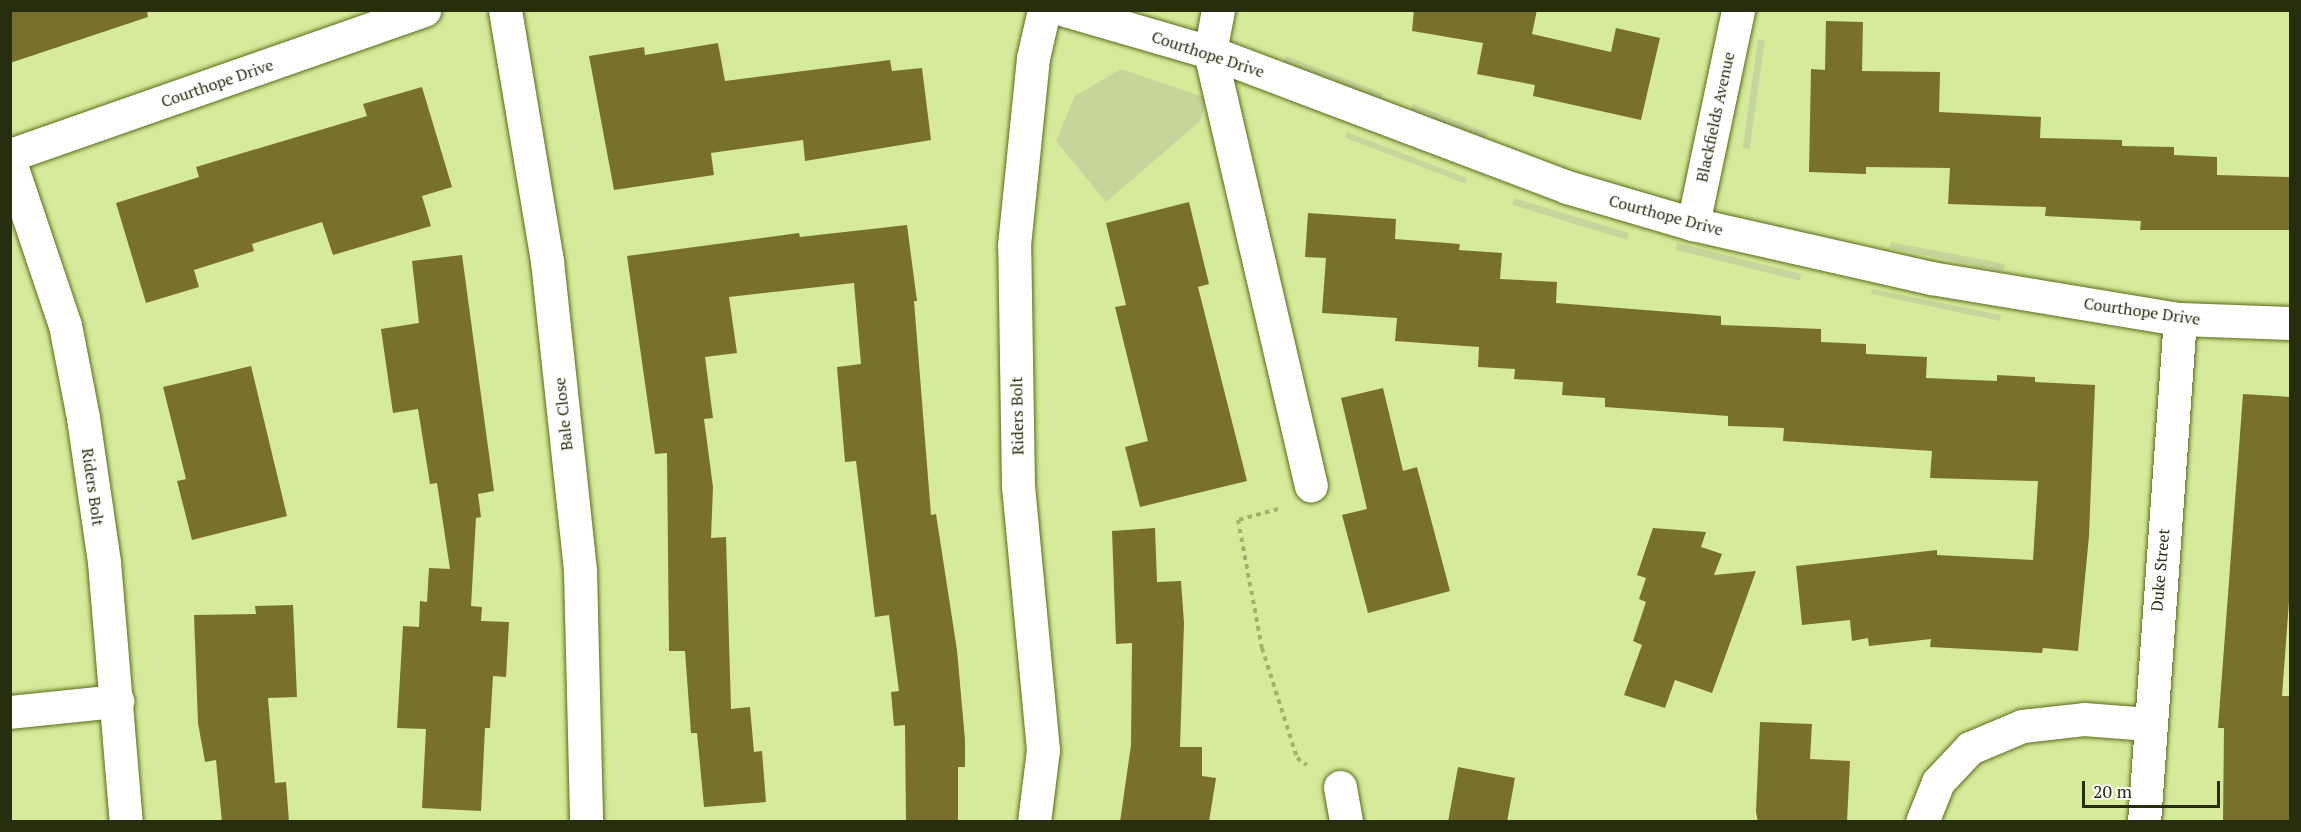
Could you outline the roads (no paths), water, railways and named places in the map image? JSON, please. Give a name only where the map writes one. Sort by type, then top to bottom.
[{"type":"street","name":"Courthope Drive","points":[[10,155],[424,10]]},
{"type":"street","name":"Bale Close","points":[[505,10],[547,261],[580,571],[586,822]]},
{"type":"street","name":"Riders Bolt","points":[[1034,822],[1043,750],[1018,487],[1014,245],[1032,69],[1044,10]]},
{"type":"street","name":"Courthope Drive","points":[[1065,10],[1210,52],[1568,187],[1693,224],[1931,278],[2180,319],[2290,323]]},
{"type":"street","points":[[1218,10],[1210,52],[1311,485]]},
{"type":"street","name":"Blackfields Avenue","points":[[1693,224],[1738,10]]},
{"type":"street","name":"Riders Bolt","points":[[10,162],[65,325],[104,562],[126,822]]},
{"type":"street","name":"Duke Street","points":[[2144,822],[2148,724],[2180,319]]},
{"type":"street","points":[[10,712],[117,702]]},
{"type":"street","points":[[1922,822],[1938,782],[1970,748],[2022,726],[2084,719],[2148,724]]},
{"type":"street","points":[[1340,787],[1346,822]]}]
